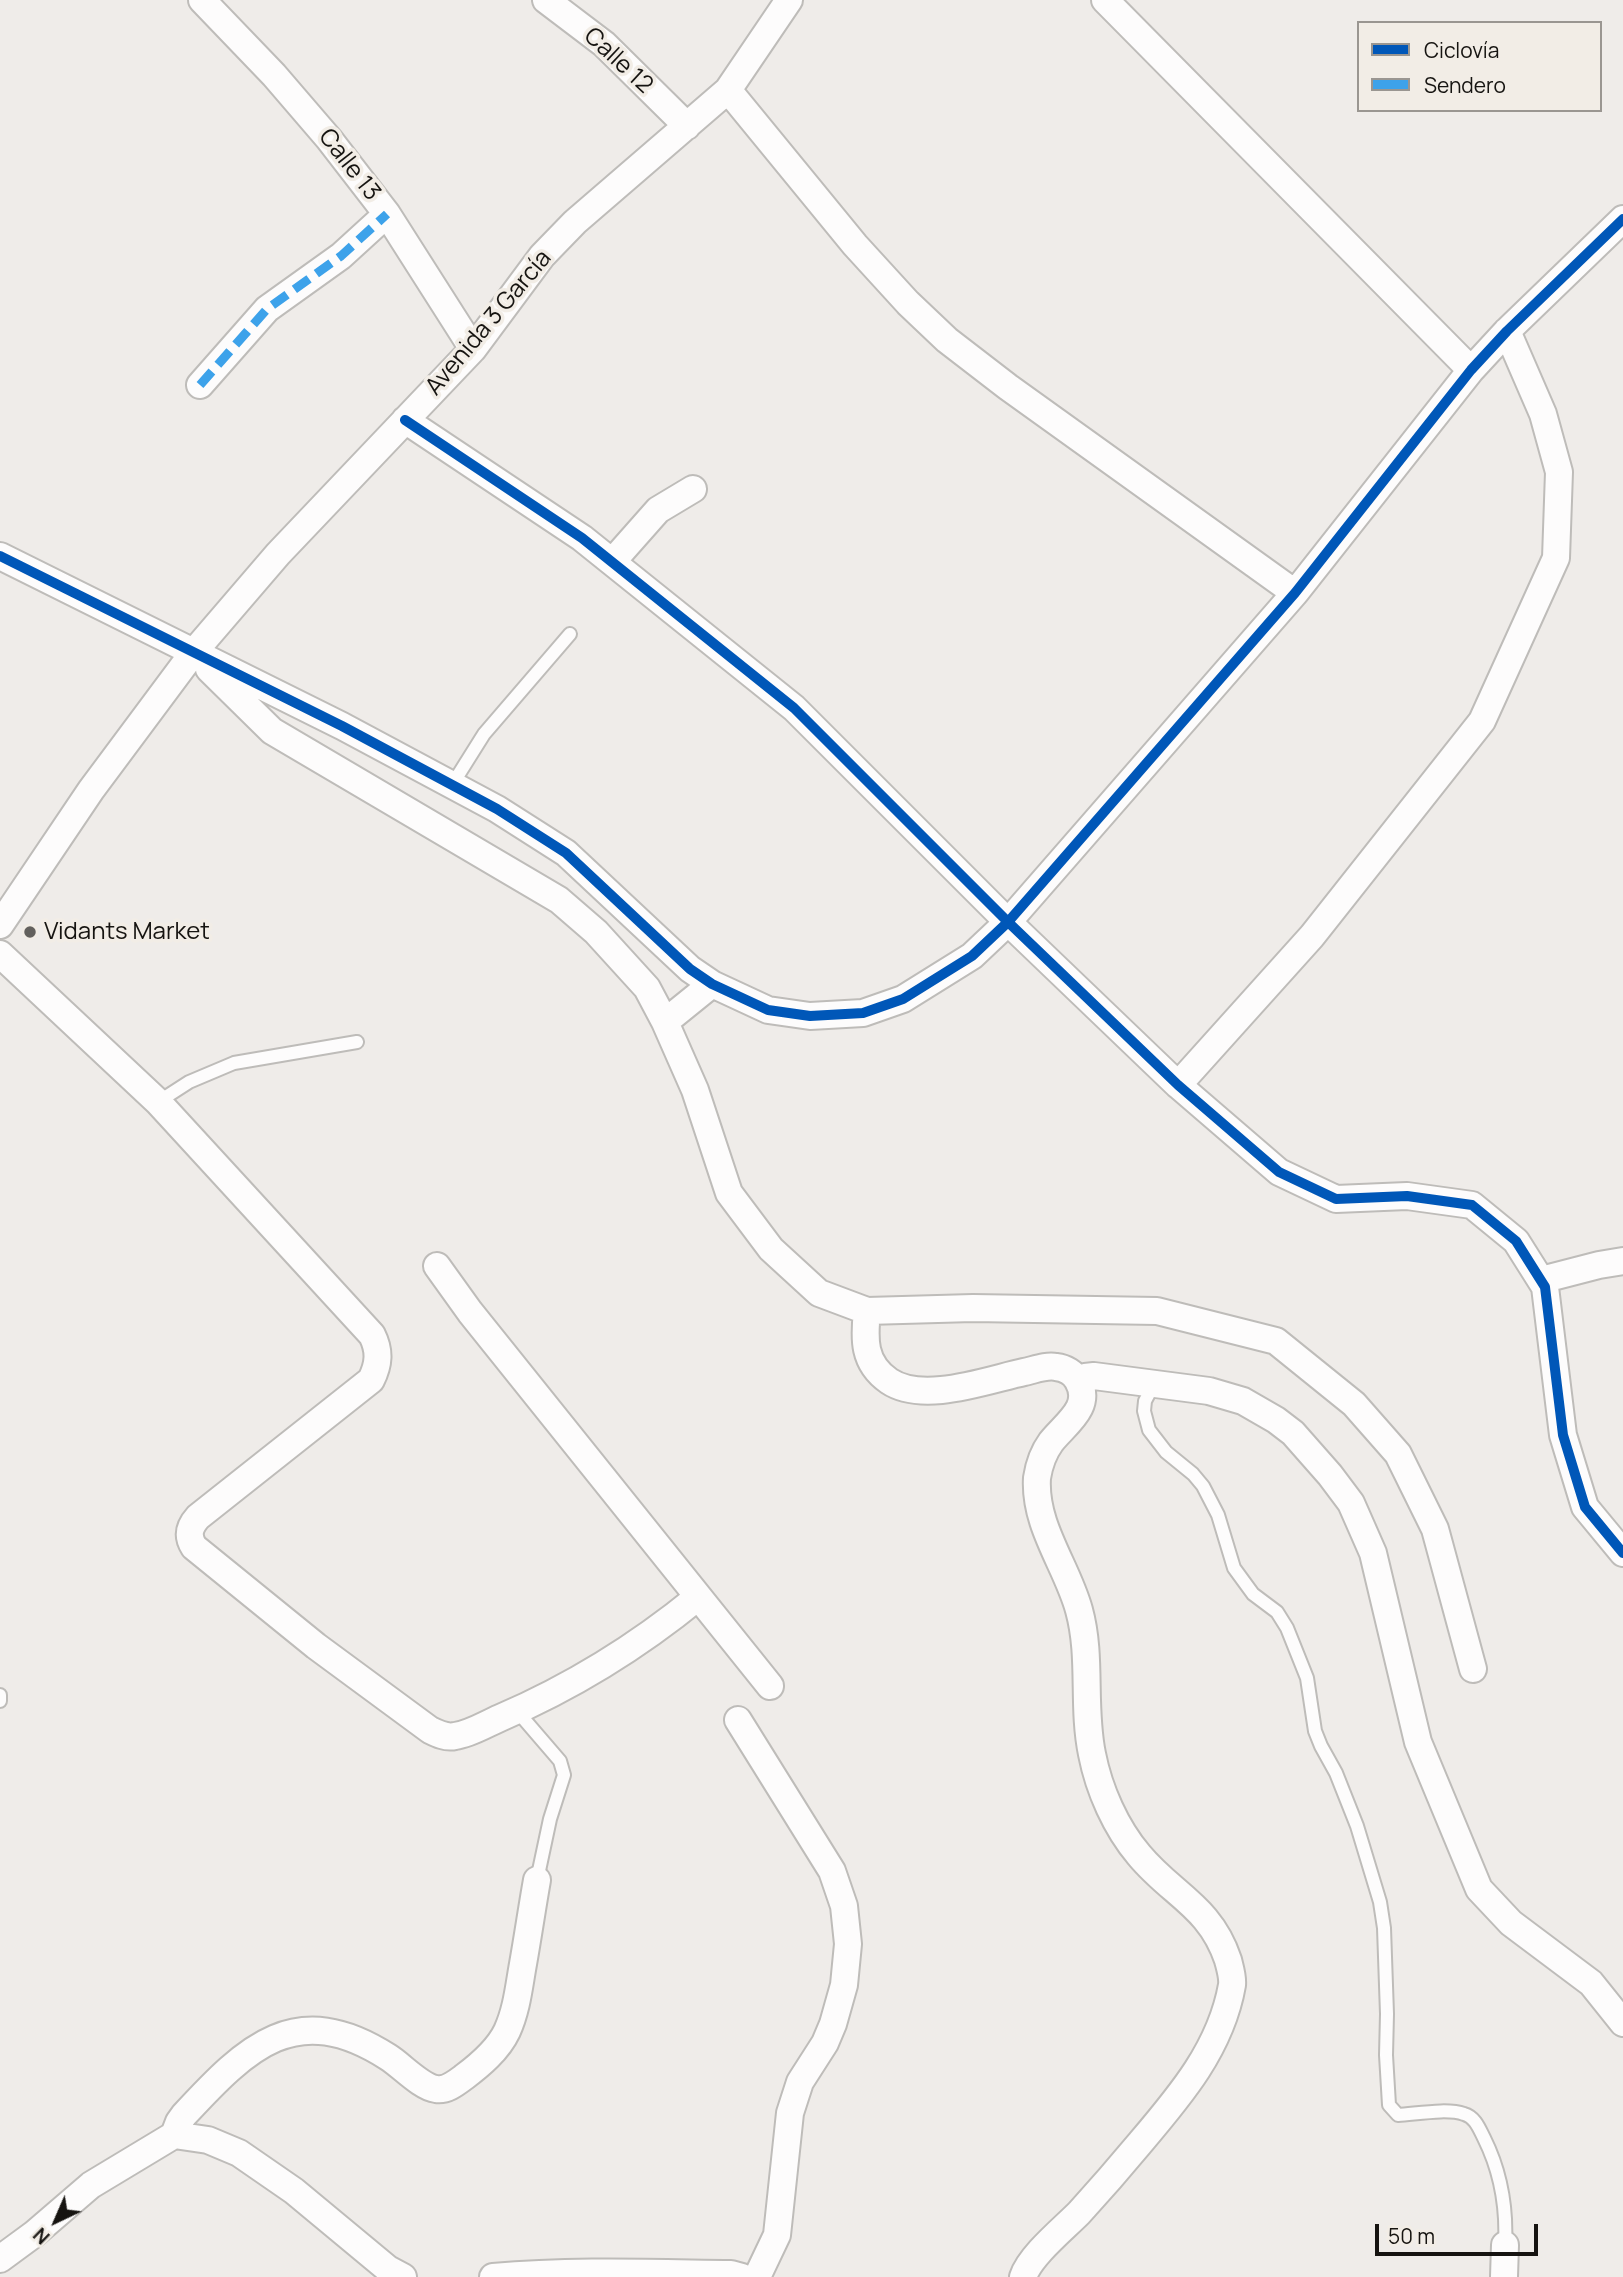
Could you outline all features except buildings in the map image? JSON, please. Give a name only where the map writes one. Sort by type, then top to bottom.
[{"type":"street","name":"Calle 13","points":[[202,0],[290,93],[329,139],[387,214],[473,349]]},
{"type":"street","name":"Calle 12","points":[[546,0],[604,44],[687,126]]},
{"type":"street","name":"Avenida 3 García","points":[[0,925],[91,790],[193,653],[278,554],[473,349],[542,256],[575,222],[728,90],[789,0]]},
{"type":"street","points":[[1105,0],[1471,370]]},
{"type":"street","points":[[728,90],[855,245],[908,303],[947,340],[1008,387],[1295,593]]},
{"type":"street","points":[[200,385],[267,309],[341,256],[387,214]]},
{"type":"street","points":[[0,556],[342,726],[497,809],[566,853],[671,953],[712,984],[768,1010],[810,1016],[863,1013],[904,999],[961,964],[1008,922],[1295,593],[1471,370],[1507,331],[1623,219]]},
{"type":"street","points":[[1178,1085],[1312,936],[1482,720],[1556,558],[1559,471],[1543,414],[1507,331]]},
{"type":"street","points":[[405,420],[582,538],[794,708],[1008,922],[1178,1085],[1279,1172],[1336,1199],[1407,1196],[1472,1205],[1516,1241],[1545,1287],[1563,1435],[1585,1507],[1623,1553]]},
{"type":"street","points":[[612,562],[658,510],[693,489]]},
{"type":"street","points":[[193,653],[272,731],[559,900],[596,932],[647,988],[665,1022],[695,1090],[729,1193],[771,1249],[819,1293],[867,1311],[973,1308],[1157,1311],[1276,1341],[1354,1404],[1398,1454],[1435,1529],[1473,1669]]},
{"type":"street","points":[[0,954],[158,1102],[372,1335],[378,1352],[376,1370],[363,1388],[198,1517],[190,1529],[191,1542],[246,1591],[306,1638],[438,1734],[458,1736],[517,1711],[608,1663],[698,1597]]},
{"type":"street","points":[[665,1022],[712,984]]},
{"type":"street","points":[[1541,1280],[1623,1261]]},
{"type":"street","points":[[437,1266],[478,1322],[770,1686]]},
{"type":"street","points":[[867,1311],[864,1338],[867,1356],[884,1378],[906,1390],[944,1390],[1048,1367],[1066,1370],[1079,1382],[1082,1396],[1077,1412],[1049,1444],[1038,1476],[1037,1492],[1039,1509],[1079,1608],[1087,1653],[1092,1757],[1111,1810],[1124,1835],[1153,1871],[1192,1903],[1210,1923],[1223,1948],[1233,1982],[1214,2040],[1192,2080],[1096,2194],[1031,2261],[1023,2277]]},
{"type":"street","points":[[1079,1382],[1085,1377],[1094,1376],[1155,1382],[1226,1395],[1258,1409],[1293,1433],[1330,1475],[1351,1503],[1373,1552],[1418,1742],[1479,1889],[1511,1923],[1591,1983],[1623,2024]]},
{"type":"street","points":[[738,1720],[832,1871],[844,1906],[848,1944],[844,1985],[833,2024],[825,2043],[800,2082],[790,2113],[777,2235],[757,2277]]},
{"type":"street","points":[[0,2259],[91,2185],[174,2135],[184,2115],[238,2061],[282,2035],[309,2029],[334,2032],[356,2039],[387,2057],[430,2088],[439,2090],[453,2085],[475,2069],[494,2050],[506,2032],[516,2007],[537,1880]]},
{"type":"street","points":[[174,2135],[208,2140],[239,2153],[294,2191],[388,2269],[403,2277]]},
{"type":"street","points":[[1504,2277],[1505,2245]]},
{"type":"street","points":[[492,2277],[623,2272],[732,2274],[742,2277]]},
{"type":"lane","points":[[452,785],[484,734],[570,634]]},
{"type":"lane","points":[[158,1102],[189,1082],[234,1063],[357,1042]]},
{"type":"lane","points":[[1155,1382],[1145,1401],[1144,1411],[1149,1430],[1166,1452],[1203,1486],[1218,1515],[1234,1568],[1253,1594],[1277,1612],[1287,1628],[1304,1670],[1315,1731],[1336,1773],[1357,1826],[1380,1902],[1384,1928],[1386,2055],[1390,2105],[1398,2115],[1455,2112],[1475,2121],[1491,2152],[1500,2181],[1505,2209],[1505,2245]]},
{"type":"lane","points":[[0,1695],[0,1701]]},
{"type":"lane","points":[[517,1711],[559,1760],[565,1775],[550,1819],[537,1880]]},
{"type":"marked path","points":[[200,385],[267,309],[341,256],[387,214]]},
{"type":"cycle path","points":[[0,556],[342,726],[497,809],[566,853],[690,969],[712,984],[768,1010],[810,1016],[863,1013],[903,999],[972,956],[1008,922],[1295,593],[1471,370],[1507,331],[1623,219]]},
{"type":"cycle path","points":[[405,420],[582,538],[794,708],[1008,922],[1178,1085],[1279,1172],[1336,1199],[1407,1196],[1472,1205],[1516,1241],[1545,1287],[1563,1435],[1585,1507],[1623,1553]]},
{"type":"place","name":"Vidants Market","points":[[30,932]]}]
